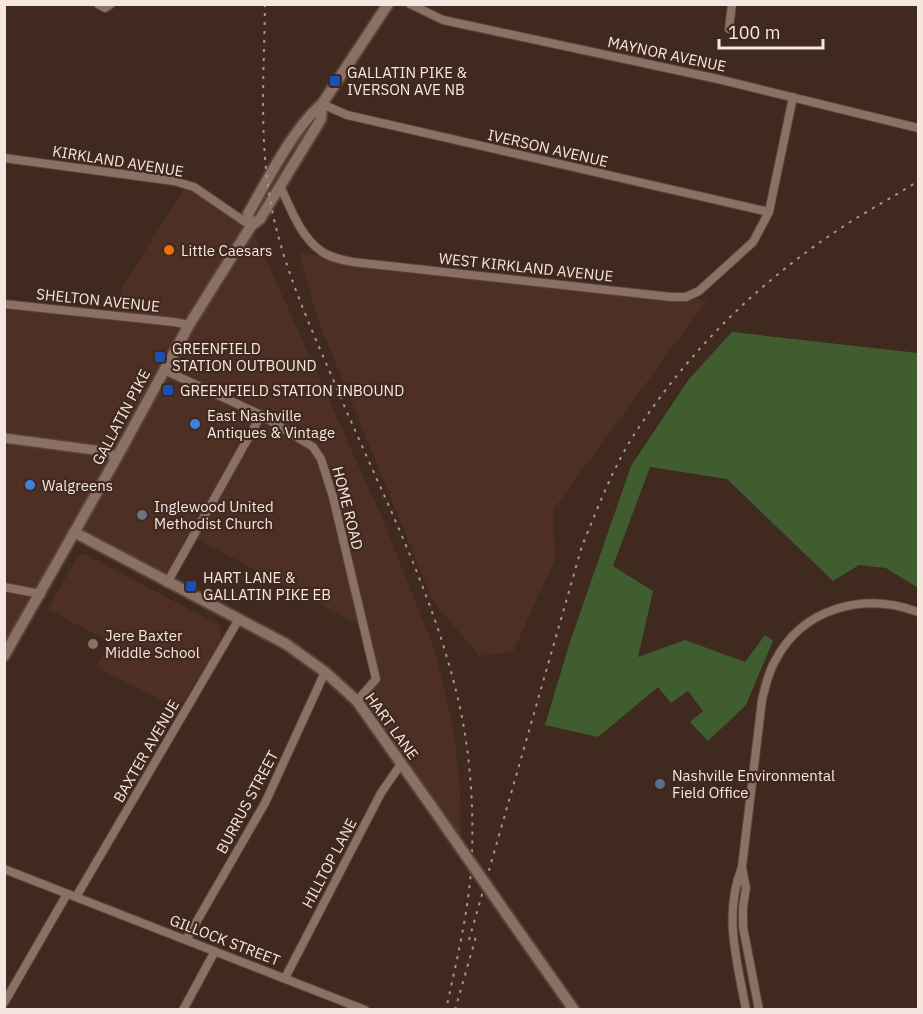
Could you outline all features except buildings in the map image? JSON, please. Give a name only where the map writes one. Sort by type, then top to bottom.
[{"type":"main road","name":"GALLATIN PIKE","points":[[251,226],[248,214],[269,177],[309,115],[322,104],[388,4]]},
{"type":"main road","name":"GALLATIN PIKE","points":[[4,656],[189,325],[251,226],[260,219],[321,119],[322,104]]},
{"type":"main road","name":"HART LANE","points":[[74,532],[286,644],[325,672],[357,701],[574,1010]]},
{"type":"street","points":[[98,4],[105,8],[111,4]]},
{"type":"street","name":"MAYNOR AVENUE","points":[[410,4],[443,20],[718,79],[918,128]]},
{"type":"street","points":[[729,29],[732,4]]},
{"type":"street","name":"WEST KIRKLAND AVENUE","points":[[280,186],[301,230],[321,251],[335,258],[353,262],[686,297],[699,291],[753,242],[769,212],[793,97]]},
{"type":"street","name":"IVERSON AVENUE","points":[[322,104],[346,116],[769,212]]},
{"type":"street","name":"KIRKLAND AVENUE","points":[[4,158],[174,181],[194,187],[251,226]]},
{"type":"street","name":"SHELTON AVENUE","points":[[4,304],[189,325]]},
{"type":"street","name":"HOME ROAD","points":[[164,370],[261,416],[313,447],[321,459],[376,679],[357,701]]},
{"type":"street","points":[[167,583],[261,416]]},
{"type":"street","points":[[4,438],[102,451],[117,457]]},
{"type":"street","points":[[4,587],[40,594]]},
{"type":"street","points":[[746,1010],[731,923],[734,886],[742,867],[762,700],[775,661],[788,640],[817,618],[848,604],[869,602],[918,612]]},
{"type":"street","name":"BAXTER AVENUE","points":[[4,1003],[239,619]]},
{"type":"street","name":"BURRUS STREET","points":[[186,940],[266,803],[325,672]]},
{"type":"street","name":"HILLTOP LANE","points":[[285,978],[381,793],[401,764]]},
{"type":"street","points":[[742,867],[746,888],[743,927],[759,1010]]},
{"type":"street","name":"GILLOCK STREET","points":[[4,869],[365,1010]]},
{"type":"street","points":[[183,1010],[215,951]]},
{"type":"shaded area","points":[[186,185],[251,226],[383,520],[435,651],[453,726],[460,787],[461,851],[357,701],[376,679],[363,627],[193,537],[167,583],[74,532],[5,656],[5,304],[118,316],[122,288]]},
{"type":"shaded area","points":[[299,253],[707,300],[553,510],[555,559],[513,652],[479,656],[433,601],[318,320]]},
{"type":"shaded area","points":[[85,554],[219,625],[220,642],[179,709],[96,667],[109,642],[48,609],[78,556]]},
{"type":"green space","points":[[732,332],[918,353],[918,588],[886,568],[859,565],[833,581],[727,479],[650,467],[613,566],[653,591],[638,657],[685,640],[745,662],[765,635],[773,641],[746,705],[708,741],[690,722],[703,711],[688,691],[671,703],[658,687],[598,737],[545,725],[570,642],[631,466],[689,379]]},
{"type":"railway","points":[[265,4],[264,139],[269,193],[280,244],[306,316],[420,579],[454,683],[467,747],[472,811],[471,874],[459,952],[446,1010]]},
{"type":"railway","points":[[469,940],[582,546],[624,451],[653,406],[676,376],[726,321],[754,295],[812,248],[918,181]]},
{"type":"railway","points":[[455,1010],[477,933]]},
{"type":"place","name":"GALLATIN PIKE & IVERSON AVE NB","points":[[335,81]]},
{"type":"place","name":"Little Caesars","points":[[169,250]]},
{"type":"place","name":"GREENFIELD STATION OUTBOUND","points":[[160,357]]},
{"type":"place","name":"GREENFIELD STATION INBOUND","points":[[168,390]]},
{"type":"place","name":"East Nashville Antiques & Vintage","points":[[195,424]]},
{"type":"place","name":"Walgreens","points":[[30,485]]},
{"type":"place","name":"Inglewood United Methodist Church","points":[[142,515]]},
{"type":"place","name":"HART LANE & GALLATIN PIKE EB","points":[[191,586]]},
{"type":"place","name":"Jere Baxter Middle School","points":[[93,644]]},
{"type":"place","name":"Nashville Environmental Field Office","points":[[660,784]]}]
